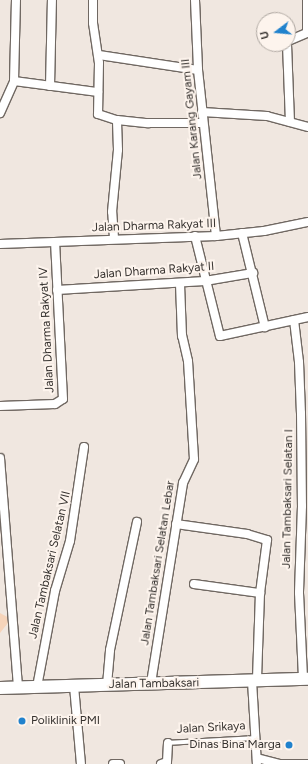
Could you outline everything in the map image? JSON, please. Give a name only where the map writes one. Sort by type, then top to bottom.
[{"type":"main road","name":"Jalan Tambaksari","points":[[0,688],[305,679]]},
{"type":"street","points":[[0,113],[14,81],[16,0]]},
{"type":"street","points":[[50,86],[52,0]]},
{"type":"street","points":[[93,0],[93,23],[99,55],[97,113],[118,120],[170,124],[203,123]]},
{"type":"street","name":"Jalan Karang Gayam III","points":[[195,0],[198,70],[216,236]]},
{"type":"street","points":[[296,39],[307,33],[307,0]]},
{"type":"street","points":[[288,52],[290,122]]},
{"type":"street","points":[[99,55],[198,70]]},
{"type":"street","points":[[14,81],[98,92]]},
{"type":"street","points":[[202,112],[250,114],[308,127]]},
{"type":"street","points":[[114,238],[112,212],[118,150],[118,120]]},
{"type":"street","name":"Jalan Dharma Rakyat III","points":[[0,244],[114,238],[216,236],[308,222]]},
{"type":"street","points":[[242,233],[265,326]]},
{"type":"street","points":[[195,236],[205,281],[220,336],[308,317]]},
{"type":"street","name":"Jalan Dharma Rakyat IV","points":[[0,406],[55,404],[62,401],[54,242]]},
{"type":"street","name":"Jalan Dharma Rakyat II","points":[[57,290],[205,281],[253,273]]},
{"type":"street","name":"Jalan Tambaksari Selatan Lebar","points":[[151,683],[184,476],[194,459],[188,361],[182,336],[180,282]]},
{"type":"street","name":"Jalan Tambaksari Selatan I","points":[[294,320],[299,362],[301,413],[302,506],[299,593],[305,679]]},
{"type":"street","name":"Jalan Tambaksari Selatan VII","points":[[37,687],[55,592],[71,536],[84,447]]},
{"type":"street","points":[[0,458],[18,687]]},
{"type":"street","points":[[106,685],[110,650],[137,522]]},
{"type":"street","points":[[176,524],[247,534],[267,540],[260,594],[254,681],[257,761],[279,764],[308,764]]},
{"type":"street","points":[[194,584],[260,594]]},
{"type":"street","points":[[74,686],[81,764]]},
{"type":"street","points":[[161,764],[167,762],[168,743]]},
{"type":"street","points":[[113,764],[120,764]]},
{"type":"lane","name":"Jalan Srikaya","points":[[168,743],[255,738]]},
{"type":"shaded area","points":[[0,613],[11,619],[0,633]]},
{"type":"place","name":"Poliklinik PMI","points":[[22,721]]},
{"type":"place","name":"Dinas Bina Marga","points":[[289,745]]}]
